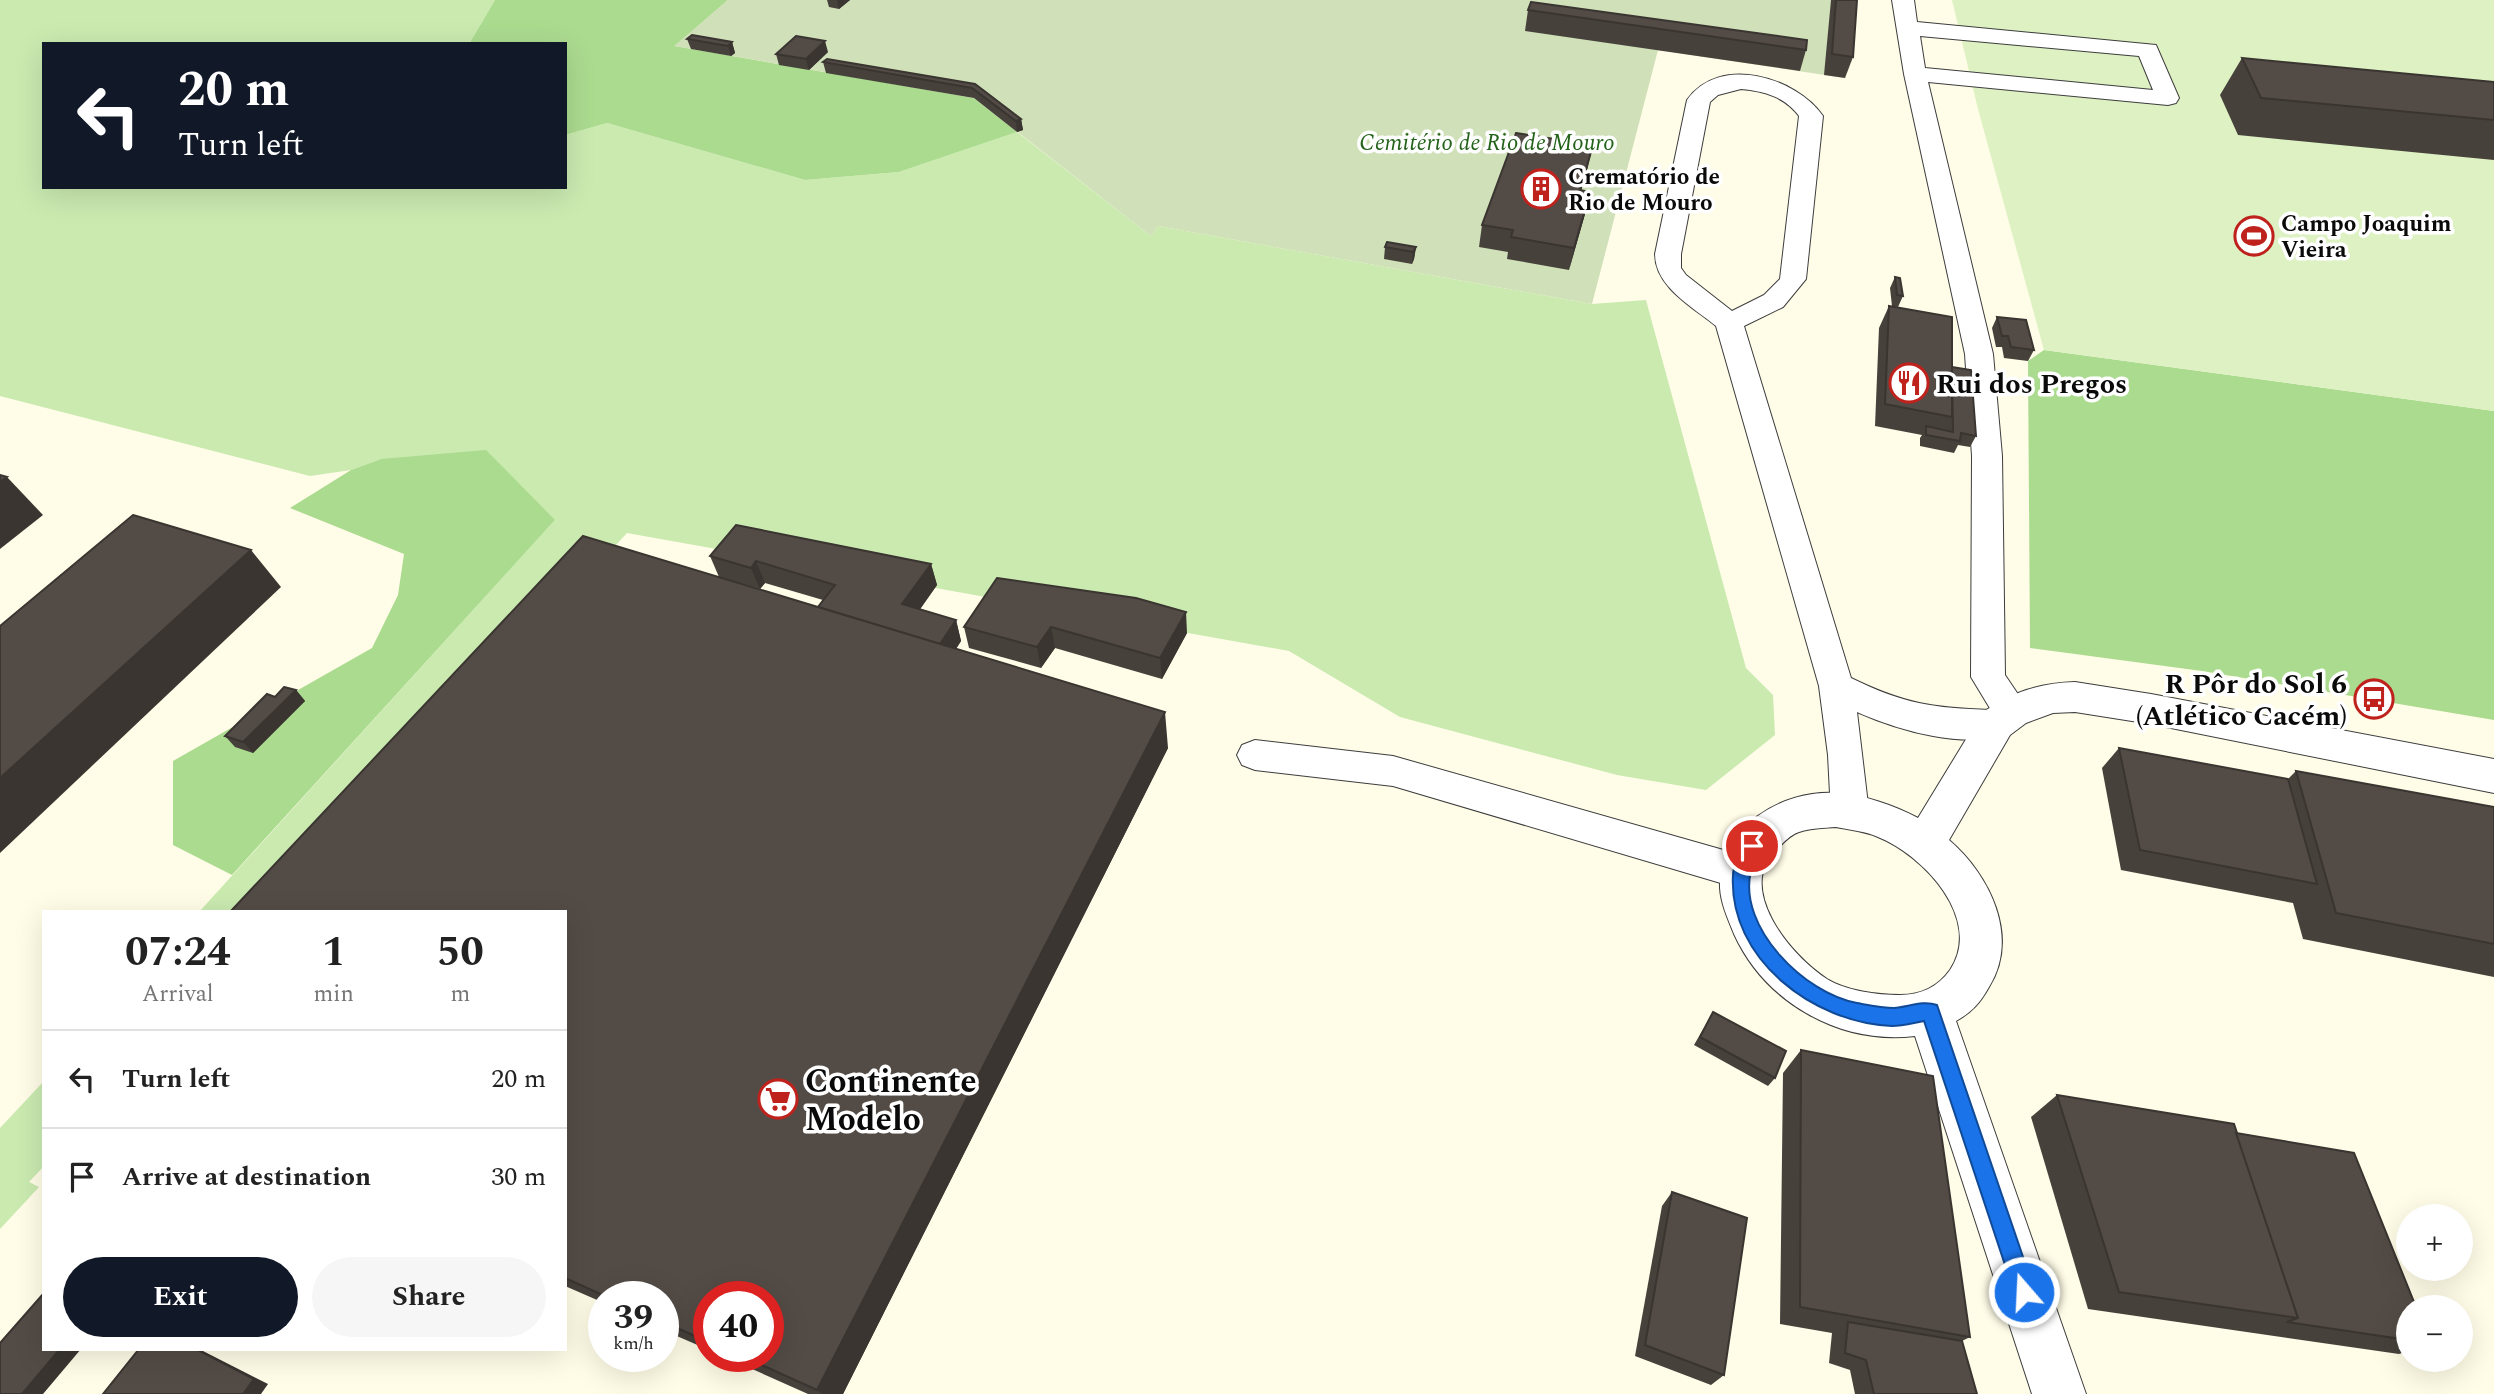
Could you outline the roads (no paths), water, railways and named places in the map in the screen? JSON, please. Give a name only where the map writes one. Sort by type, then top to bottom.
[{"type":"street","points":[[1925,844],[2004,718],[2053,698],[2075,697],[2151,709],[2494,775]]},
{"type":"street","points":[[1836,810],[1872,816],[1900,828],[1925,844],[1955,870],[1975,903],[1983,937],[1977,968],[1960,994],[1930,1012],[1892,1017],[1879,1015],[1851,1010],[1811,993],[1779,968],[1755,937],[1743,904],[1741,872],[1752,846],[1774,825],[1802,813],[1836,810]]},
{"type":"street","points":[[1930,1012],[2059,1394]]},
{"type":"lane","points":[[1836,686],[1874,705],[1936,722],[2004,718],[1988,677],[1987,456],[1979,354],[1915,74],[1903,0]]},
{"type":"lane","points":[[1907,28],[2148,50],[2168,98],[1915,74]]},
{"type":"lane","points":[[1729,323],[1772,303],[1785,292],[1793,279],[1810,130],[1811,116],[1805,105],[1795,96],[1779,89],[1754,84],[1720,85],[1706,91],[1699,100],[1668,254],[1668,268],[1677,281],[1729,323],[1836,686],[1846,755],[1850,813]]},
{"type":"lane","points":[[1255,755],[1393,771],[1741,872]]},
{"type":"place","name":"Crematório de Rio de Mouro","points":[[1541,189]]},
{"type":"place","name":"Campo Joaquim Vieira","points":[[2254,236]]},
{"type":"place","name":"Rui dos Pregos","points":[[1909,383]]},
{"type":"place","name":"R Pôr do Sol 6 (Atlético Cacém)","points":[[2374,699]]},
{"type":"place","name":"Continente Modelo","points":[[778,1099]]},
{"type":"park label","name":"Cemitério de Rio de Mouro","points":[[1487,142]]}]
